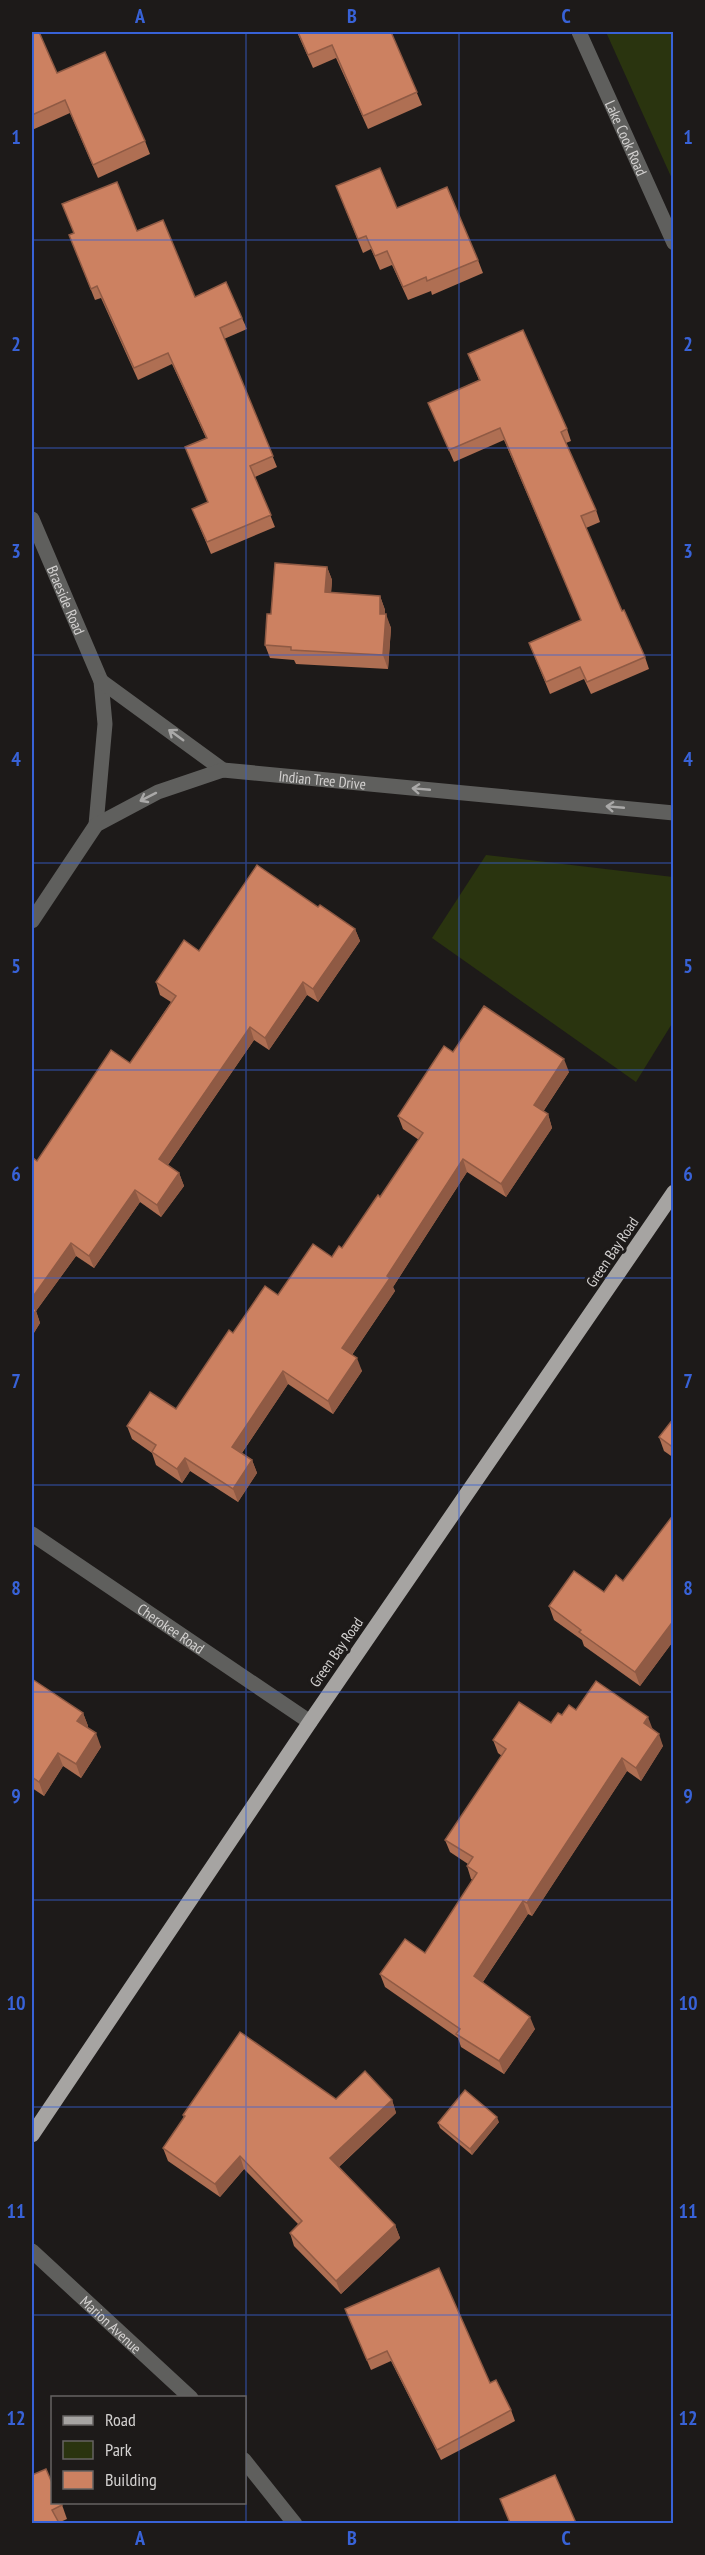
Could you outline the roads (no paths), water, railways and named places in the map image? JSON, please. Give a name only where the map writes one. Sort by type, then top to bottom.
[{"type":"main road","name":"Green Bay Road","points":[[32,2135],[310,1722],[674,1192]]},
{"type":"street","name":"Lake Cook Road","points":[[579,32],[674,243]]},
{"type":"street","name":"Braeside Road","points":[[32,519],[101,681],[105,723],[96,825]]},
{"type":"street","points":[[101,681],[223,770]]},
{"type":"street","name":"Indian Tree Drive","points":[[32,921],[96,825],[158,792],[223,770],[674,813]]},
{"type":"street","name":"Cherokee Road","points":[[32,1534],[310,1722]]},
{"type":"street","name":"Marion Avenue","points":[[32,2251],[190,2396]]},
{"type":"street","points":[[246,2462],[295,2523]]}]
